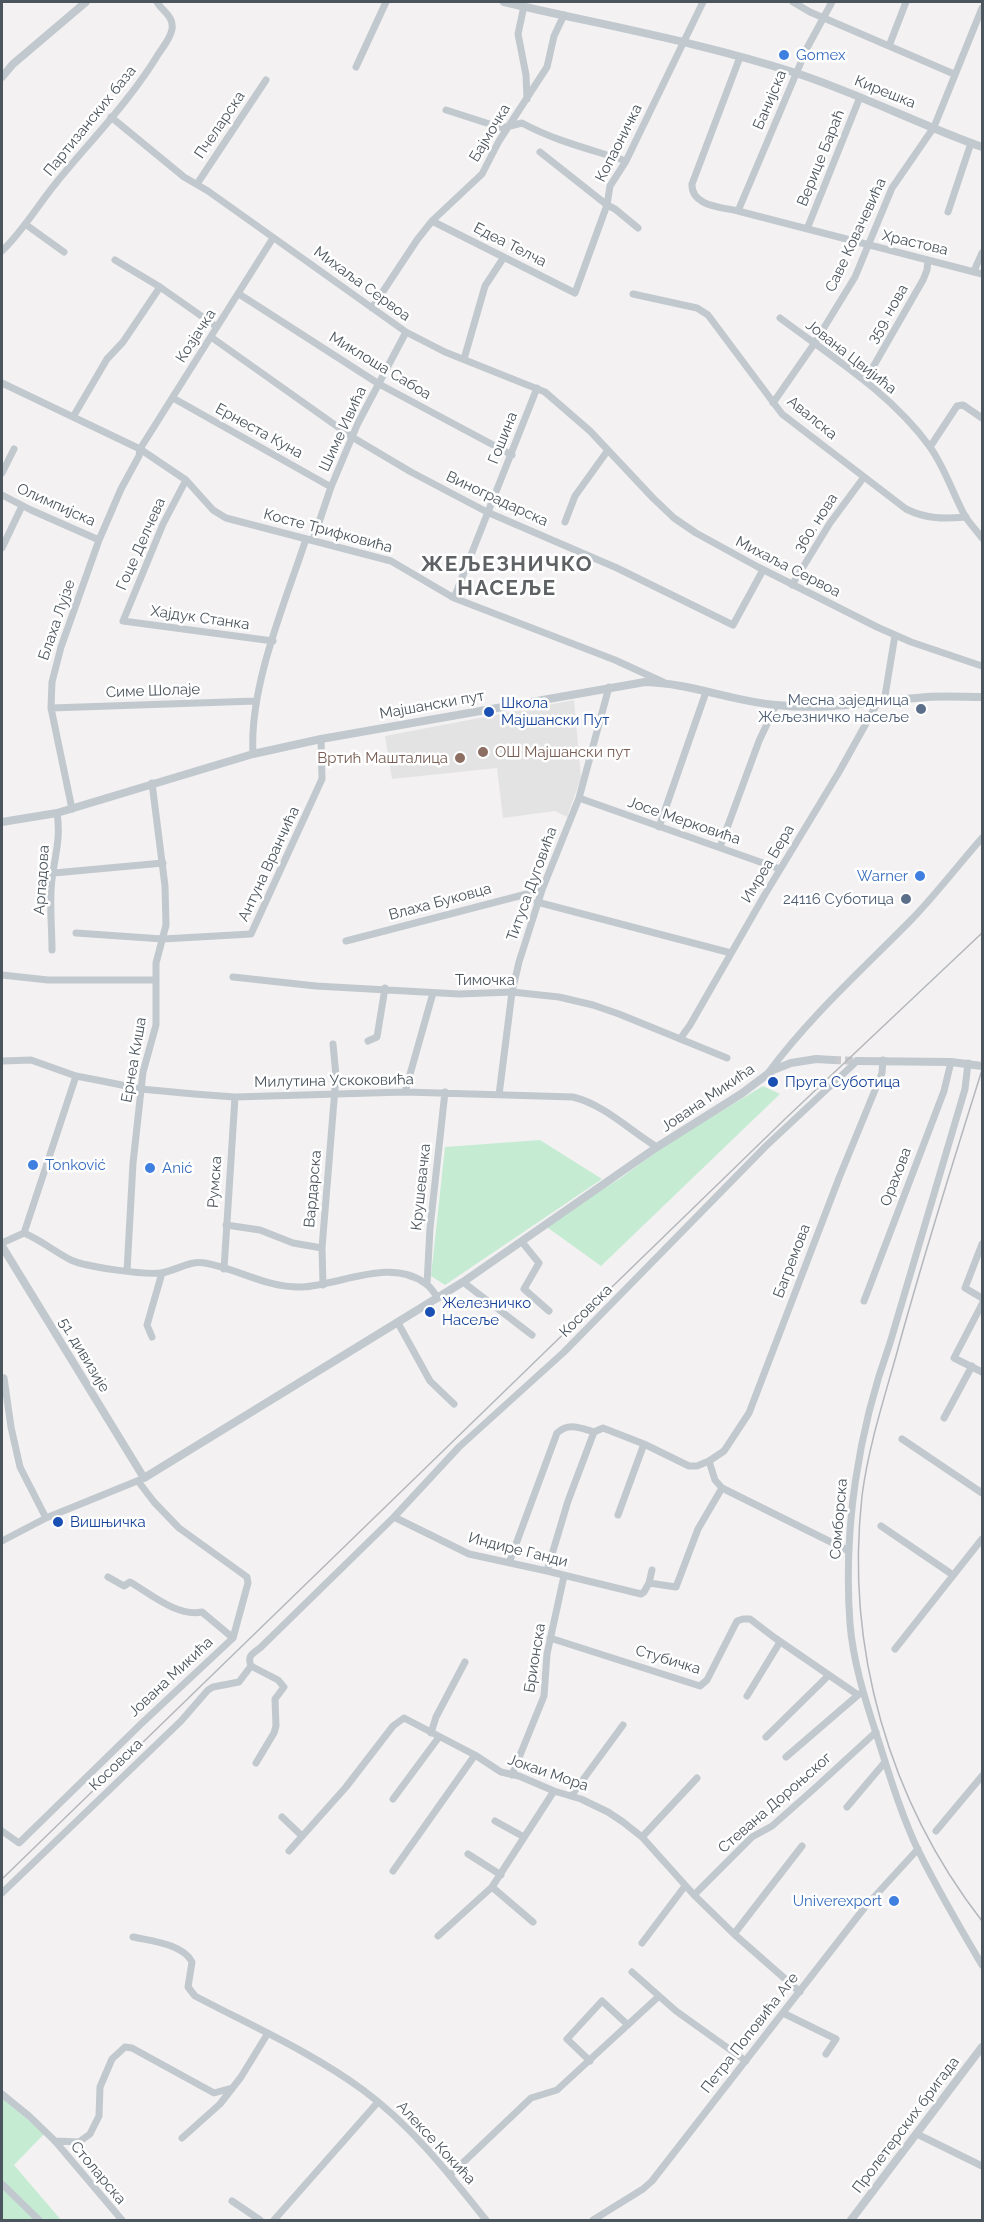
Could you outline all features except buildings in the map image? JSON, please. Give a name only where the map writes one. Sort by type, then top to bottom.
[{"type":"street","points":[[2,77],[13,64],[86,2]]},
{"type":"street","name":"Партизанских база","points":[[2,250],[16,238],[54,186],[138,85],[171,33],[172,21],[158,2]]},
{"type":"street","points":[[356,67],[386,2]]},
{"type":"street","name":"Кирешка","points":[[504,2],[684,42],[740,57],[860,97],[982,147]]},
{"type":"street","points":[[684,42],[703,2]]},
{"type":"street","points":[[793,2],[810,12],[954,74]]},
{"type":"street","name":"Банијска","points":[[738,211],[796,74],[832,2]]},
{"type":"street","points":[[889,46],[906,2]]},
{"type":"street","name":"Бајмочка","points":[[372,308],[432,221],[482,174],[527,99],[518,34],[524,6]]},
{"type":"street","name":"Саве Ковачевића","points":[[773,403],[847,292],[869,246],[891,188],[934,127],[982,8]]},
{"type":"street","points":[[527,99],[547,68],[554,36],[564,15]]},
{"type":"street","points":[[975,27],[982,30]]},
{"type":"street","name":"Копаоничка","points":[[575,293],[607,205],[610,186],[626,161],[684,42]]},
{"type":"street","points":[[738,211],[701,201],[695,197],[692,184],[740,57]]},
{"type":"street","name":"Пчеларска","points":[[197,184],[266,80]]},
{"type":"street","name":"Верице Бараћ","points":[[807,229],[860,97]]},
{"type":"street","points":[[446,110],[502,128],[522,123],[572,145],[626,161]]},
{"type":"street","name":"Михаља Сервоа","points":[[111,117],[184,177],[406,332],[423,342],[537,388],[557,401],[674,518],[725,550],[895,635],[982,666]]},
{"type":"street","points":[[948,212],[971,143]]},
{"type":"street","points":[[540,152],[638,228]]},
{"type":"street","name":"Храстова","points":[[738,211],[982,273]]},
{"type":"street","name":"Едеа Телча","points":[[432,221],[575,293]]},
{"type":"street","points":[[26,224],[64,252]]},
{"type":"street","name":"Козјачка","points":[[140,449],[273,238]]},
{"type":"street","points":[[974,271],[982,253]]},
{"type":"street","points":[[464,359],[485,286],[504,257]]},
{"type":"street","points":[[115,260],[218,327]]},
{"type":"street","name":"359. нова","points":[[865,381],[923,280],[928,260]]},
{"type":"street","points":[[73,417],[106,359],[123,342],[159,287]]},
{"type":"street","name":"Миклоша Сабоа","points":[[239,294],[379,384],[512,455]]},
{"type":"street","name":"Авалска","points":[[633,294],[697,308],[708,315],[773,403],[797,426],[918,515],[930,518],[966,517]]},
{"type":"street","name":"Јована Цвијића","points":[[780,318],[865,381],[905,418],[930,447],[966,517],[982,538]]},
{"type":"street","name":"Шиме Ивића","points":[[253,754],[252,737],[256,701],[273,641],[310,540],[352,437],[406,332]]},
{"type":"street","name":"Виноградарска","points":[[211,337],[352,437],[411,472],[487,512],[617,568],[733,625],[763,570]]},
{"type":"street","name":"Косте Трифковића","points":[[2,383],[140,449],[186,480],[213,510],[226,518],[391,561],[454,598],[615,660],[663,682]]},
{"type":"street","name":"Гошина","points":[[454,598],[537,388]]},
{"type":"street","name":"Ернеста Куна","points":[[173,398],[331,487]]},
{"type":"street","points":[[930,447],[957,406],[963,405],[982,418]]},
{"type":"street","name":"Олимпијска","points":[[2,473],[14,449]]},
{"type":"street","name":"Блаха Лујзе","points":[[72,809],[51,708],[55,664],[99,540],[121,489],[139,456],[140,449]]},
{"type":"street","points":[[565,522],[575,496],[608,450]]},
{"type":"street","name":"360. нова","points":[[792,585],[830,523],[864,477]]},
{"type":"street","name":"Гоце Делчева","points":[[123,621],[160,530],[186,480]]},
{"type":"street","name":"Олимпијска","points":[[2,495],[99,540]]},
{"type":"street","points":[[2,548],[22,506]]},
{"type":"street","name":"Хајдук Станка","points":[[123,621],[273,641]]},
{"type":"street","name":"Имреа Бера","points":[[680,1040],[881,702],[895,635]]},
{"type":"street","name":"Мајшански пут","points":[[2,822],[57,813],[253,754],[321,739],[645,682],[663,682],[742,701],[776,705],[828,707],[930,697],[982,697]]},
{"type":"street","name":"Титуса Дуговића","points":[[499,1095],[512,992],[525,940],[537,902],[579,798],[609,687]]},
{"type":"street","points":[[658,827],[706,692]]},
{"type":"street","name":"Симе Шолаје","points":[[51,708],[256,701]]},
{"type":"street","points":[[720,847],[759,741],[776,705]]},
{"type":"street","name":"Антуна Вранчића","points":[[76,933],[163,939],[251,934],[322,779],[321,739]]},
{"type":"street","name":"Ернеа Киша","points":[[127,1271],[141,1089],[143,1072],[156,1025],[157,953],[163,939],[166,907],[152,783]]},
{"type":"street","name":"Јосе Мерковића","points":[[579,798],[780,869]]},
{"type":"street","name":"Арпадова","points":[[52,950],[54,873],[59,824],[57,813]]},
{"type":"street","name":"Јована Микића","points":[[2,1541],[46,1518],[141,1479],[463,1282],[657,1147],[741,1094],[767,1074],[782,1053],[844,986],[915,916],[982,838]]},
{"type":"street","points":[[54,873],[162,863]]},
{"type":"street","name":"Влаха Буковца","points":[[346,941],[542,890]]},
{"type":"street","points":[[537,902],[731,953]]},
{"type":"street","points":[[2,975],[48,980],[156,980]]},
{"type":"street","name":"Тимочка","points":[[233,977],[316,986],[385,988],[433,993],[512,992],[559,997],[593,1005],[727,1058]]},
{"type":"street","points":[[368,1041],[377,1037],[385,988]]},
{"type":"street","points":[[405,1092],[433,993]]},
{"type":"street","name":"Вардарска","points":[[323,1285],[322,1248],[336,1076],[333,1044]]},
{"type":"street","points":[[782,1053],[784,1058],[791,1063]]},
{"type":"street","points":[[767,1074],[777,1067],[791,1063],[816,1059],[833,1060]]},
{"type":"street","name":"Милутина Ускоковића","points":[[2,1061],[31,1060],[76,1076],[141,1089],[235,1097],[445,1092],[573,1097],[588,1101],[657,1147]]},
{"type":"street","name":"Косовска","points":[[2,1893],[181,1721],[208,1690],[239,1682],[251,1666],[250,1656],[394,1517],[459,1447],[564,1352],[766,1146],[857,1060],[951,1062],[982,1066]]},
{"type":"street","name":"Багремова","points":[[709,1461],[724,1451],[749,1413],[827,1208],[882,1072],[883,1060]]},
{"type":"street","name":"Орахова","points":[[864,1301],[944,1091],[951,1062]]},
{"type":"street","name":"Сомборска","points":[[968,1063],[962,1100],[876,1383],[856,1477],[849,1551],[850,1626],[861,1693],[918,1849],[982,1965]]},
{"type":"street","points":[[2,1245],[24,1233],[76,1076]]},
{"type":"street","name":"Крушевачка","points":[[427,1284],[430,1228],[445,1092]]},
{"type":"street","name":"Румска","points":[[224,1269],[235,1097]]},
{"type":"street","points":[[226,1225],[260,1230],[293,1243],[322,1248]]},
{"type":"street","points":[[24,1233],[72,1260],[127,1271],[162,1273],[196,1263],[224,1269],[257,1281],[300,1287],[323,1285],[383,1272],[409,1276],[427,1284],[438,1298]]},
{"type":"street","points":[[522,1242],[539,1263],[524,1289],[549,1311]]},
{"type":"street","points":[[982,1244],[965,1288],[982,1298]]},
{"type":"street","name":"51. дивизије","points":[[2,1245],[141,1479]]},
{"type":"street","points":[[152,1337],[147,1325],[162,1273]]},
{"type":"street","points":[[463,1282],[532,1335]]},
{"type":"street","points":[[982,1304],[954,1358],[982,1372]]},
{"type":"street","points":[[398,1323],[430,1381],[454,1404]]},
{"type":"street","points":[[944,1418],[972,1366]]},
{"type":"street","points":[[2,1379],[4,1378],[20,1467],[46,1518]]},
{"type":"street","points":[[509,1563],[557,1433],[563,1428],[574,1426],[594,1432],[603,1428],[644,1444],[689,1466],[697,1466],[709,1461],[715,1480],[722,1488],[849,1551]]},
{"type":"street","points":[[547,1571],[568,1501],[594,1432]]},
{"type":"street","points":[[902,1439],[982,1493]]},
{"type":"street","points":[[618,1515],[644,1444]]},
{"type":"street","name":"Јована Микића","points":[[2,1831],[19,1843],[233,1638],[248,1583],[247,1577],[179,1528],[154,1502],[141,1479]]},
{"type":"street","points":[[652,1570],[649,1583],[676,1587],[698,1529],[722,1488]]},
{"type":"street","name":"Индире Ганди","points":[[394,1517],[469,1554],[641,1594],[649,1583]]},
{"type":"street","points":[[880,1526],[953,1575]]},
{"type":"street","points":[[895,1649],[982,1539]]},
{"type":"street","name":"Брионска","points":[[512,1774],[544,1696],[550,1638],[564,1576]]},
{"type":"street","points":[[108,1577],[124,1586],[130,1582],[181,1611],[191,1614],[202,1612],[233,1638]]},
{"type":"street","name":"Стубичка","points":[[550,1638],[700,1686],[707,1680],[737,1621],[750,1619],[829,1675],[861,1693]]},
{"type":"street","points":[[747,1696],[780,1642]]},
{"type":"street","points":[[431,1733],[436,1717],[465,1662]]},
{"type":"street","points":[[251,1666],[278,1680],[284,1687],[275,1699],[274,1733],[256,1762]]},
{"type":"street","points":[[766,1737],[829,1675]]},
{"type":"street","points":[[786,1757],[861,1693]]},
{"type":"street","name":"Јокаи Мора","points":[[289,1851],[346,1786],[399,1720],[404,1718],[475,1755],[501,1772],[528,1779],[608,1812],[642,1837],[694,1895],[800,1992]]},
{"type":"street","points":[[571,1796],[623,1725]]},
{"type":"street","name":"Стевана Дороњског","points":[[694,1895],[752,1837],[772,1826],[876,1732]]},
{"type":"street","points":[[393,1799],[440,1737]]},
{"type":"street","points":[[393,1871],[475,1755]]},
{"type":"street","points":[[847,1807],[885,1762]]},
{"type":"street","points":[[936,1831],[982,1776]]},
{"type":"street","points":[[642,1837],[697,1778]]},
{"type":"street","points":[[438,1936],[492,1887],[554,1791]]},
{"type":"street","points":[[282,1817],[302,1836]]},
{"type":"street","points":[[495,1821],[524,1837]]},
{"type":"street","points":[[734,1934],[802,1846]]},
{"type":"street","name":"Петра Поповића Аге","points":[[593,2220],[644,2189],[652,2181],[865,1907],[918,1849]]},
{"type":"street","points":[[468,1854],[501,1875]]},
{"type":"street","points":[[642,1943],[685,1886]]},
{"type":"street","points":[[492,1887],[533,1922]]},
{"type":"street","name":"Алексе Кокића","points":[[133,1937],[162,1944],[184,1953],[192,1962],[188,1980],[191,1992],[323,2063],[378,2102],[450,2175],[486,2220]]},
{"type":"street","points":[[632,1972],[658,1997],[746,2061]]},
{"type":"street","points":[[450,2175],[531,2098],[557,2090],[658,1997]]},
{"type":"street","points":[[590,2061],[567,2039],[602,2001],[628,2025]]},
{"type":"street","points":[[783,2013],[836,2039],[826,2054]]},
{"type":"street","points":[[183,2138],[220,2104],[268,2033]]},
{"type":"street","points":[[2,2094],[55,2141],[79,2142],[90,2134],[99,2116],[100,2087],[112,2059],[125,2047],[132,2048],[214,2093],[232,2088]]},
{"type":"street","name":"Пролетерских бригада","points":[[851,2220],[982,2047]]},
{"type":"street","points":[[274,2220],[378,2102]]},
{"type":"street","points":[[916,2134],[982,2166]]},
{"type":"street","name":"Столарска","points":[[55,2141],[122,2220]]},
{"type":"street","points":[[2,2184],[39,2220]]},
{"type":"street","points":[[232,2201],[260,2220]]},
{"type":"shaded area","name":"ОШ Мајшански пут","points":[[574,700],[581,778],[567,817],[555,811],[503,818],[497,768],[392,779],[385,736]]},
{"type":"green space","points":[[763,1086],[780,1094],[601,1266],[544,1225],[621,1178],[667,1144]]},
{"type":"green space","points":[[540,1140],[602,1179],[445,1285],[431,1276],[445,1147]]},
{"type":"green space","points":[[2,2097],[44,2134],[14,2165],[61,2220],[2,2220]]},
{"type":"tunnel","points":[[833,1060],[857,1061]]},
{"type":"railway","points":[[2,1879],[786,1118],[982,933]]},
{"type":"railway","points":[[982,1070],[927,1248],[876,1426],[862,1496],[858,1553],[860,1610],[868,1666],[881,1720],[899,1774],[922,1825],[949,1875],[982,1921]]},
{"type":"place","name":"Gomex","points":[[784,55]]},
{"type":"place","name":"Месна заједница Жељезничко насеље","points":[[921,709]]},
{"type":"place","name":"Школа Мајшански Пут","points":[[489,712]]},
{"type":"place","name":"ОШ Мајшански пут","points":[[483,752]]},
{"type":"place","name":"Вртић Машталица","points":[[460,758]]},
{"type":"place","name":"Warner","points":[[920,876]]},
{"type":"place","name":"24116 Суботица","points":[[906,899]]},
{"type":"place","name":"Пруга Суботица","points":[[773,1082]]},
{"type":"place","name":"Tonković","points":[[33,1165]]},
{"type":"place","name":"Anić","points":[[150,1168]]},
{"type":"place","name":"Железничко Насеље","points":[[430,1312]]},
{"type":"place","name":"Вишњичка","points":[[58,1522]]},
{"type":"place","name":"Univerexport","points":[[894,1901]]},
{"type":"district","name":"ЖЕЉЕЗНИЧКО НАСЕЉЕ","points":[[507,577]]}]
